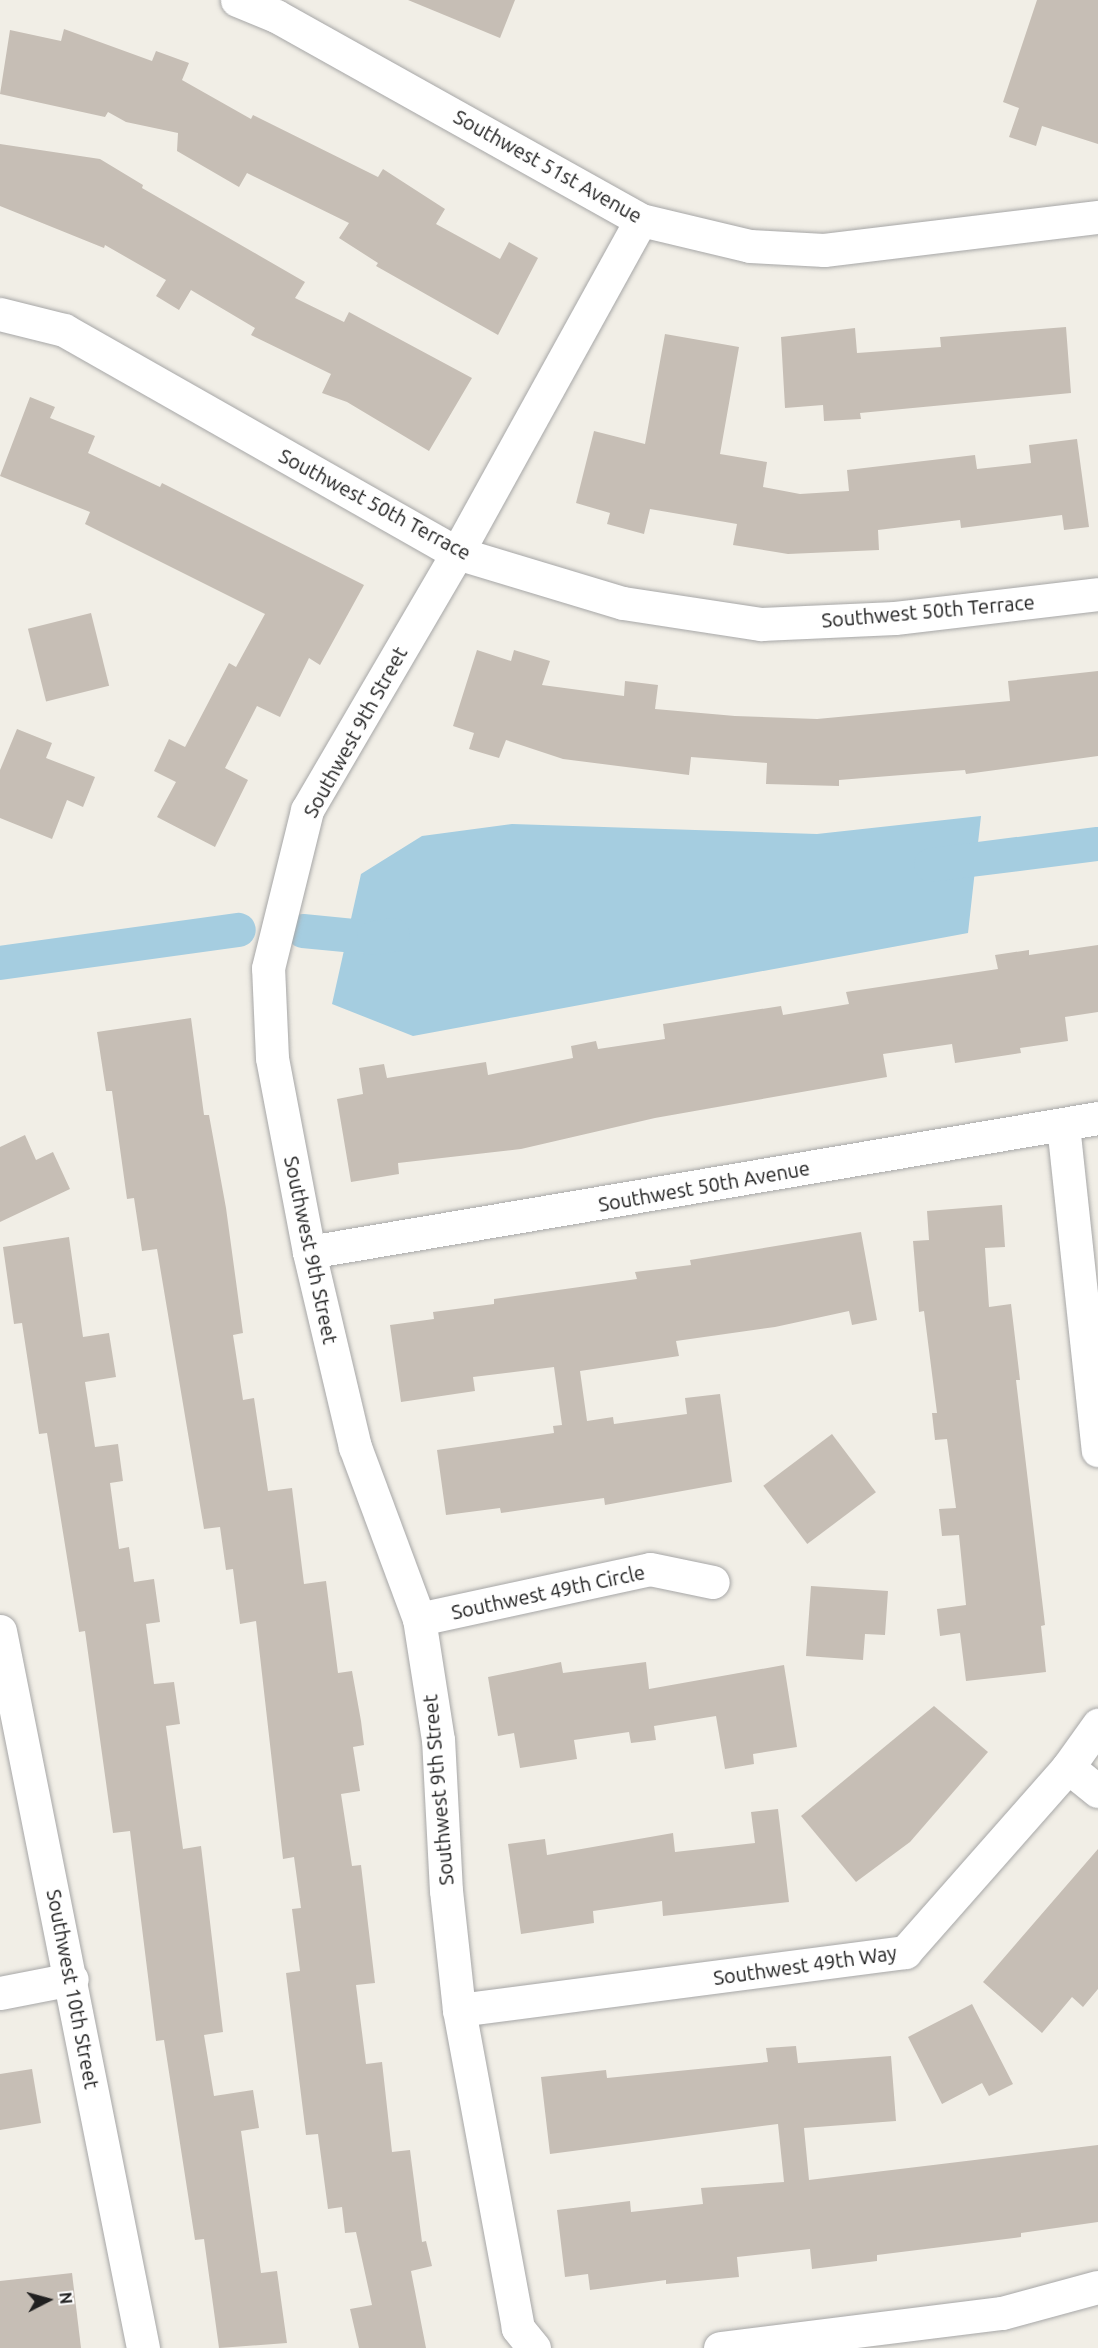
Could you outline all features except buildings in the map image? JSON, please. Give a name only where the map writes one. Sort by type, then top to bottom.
[{"type":"street","name":"Southwest 51st Avenue","points":[[237,0],[276,15],[641,220],[750,246],[824,250],[1098,217]]},
{"type":"street","name":"Southwest 9th Street","points":[[534,2348],[518,2328],[459,2010],[446,1891],[438,1740],[419,1619],[355,1447],[309,1252],[272,1058],[268,969],[307,810],[457,553],[641,220]]},
{"type":"street","name":"Southwest 50th Terrace","points":[[0,314],[64,330],[457,553],[623,603],[761,624],[895,618],[1098,594]]},
{"type":"street","name":"Southwest 50th Avenue","points":[[309,1252],[1098,1118]]},
{"type":"street","points":[[1063,1125],[1098,1450]]},
{"type":"street","name":"Southwest 49th Circle","points":[[419,1619],[650,1569],[713,1582]]},
{"type":"street","name":"Southwest 10th Street","points":[[0,1631],[72,1979],[143,2348]]},
{"type":"street","name":"Southwest 49th Way","points":[[459,2010],[905,1952],[1068,1767],[1098,1725]]},
{"type":"street","points":[[1068,1767],[1098,1791]]},
{"type":"street","points":[[0,1993],[72,1979]]},
{"type":"street","points":[[720,2348],[1002,2313],[1098,2287]]},
{"type":"water","points":[[981,816],[968,933],[413,1036],[332,1004],[361,874],[422,836],[512,824],[817,834]]},
{"type":"waterway","points":[[931,865],[1098,844]]},
{"type":"waterway","points":[[0,963],[239,930]]},
{"type":"waterway","points":[[303,931],[374,938],[393,935]]}]
